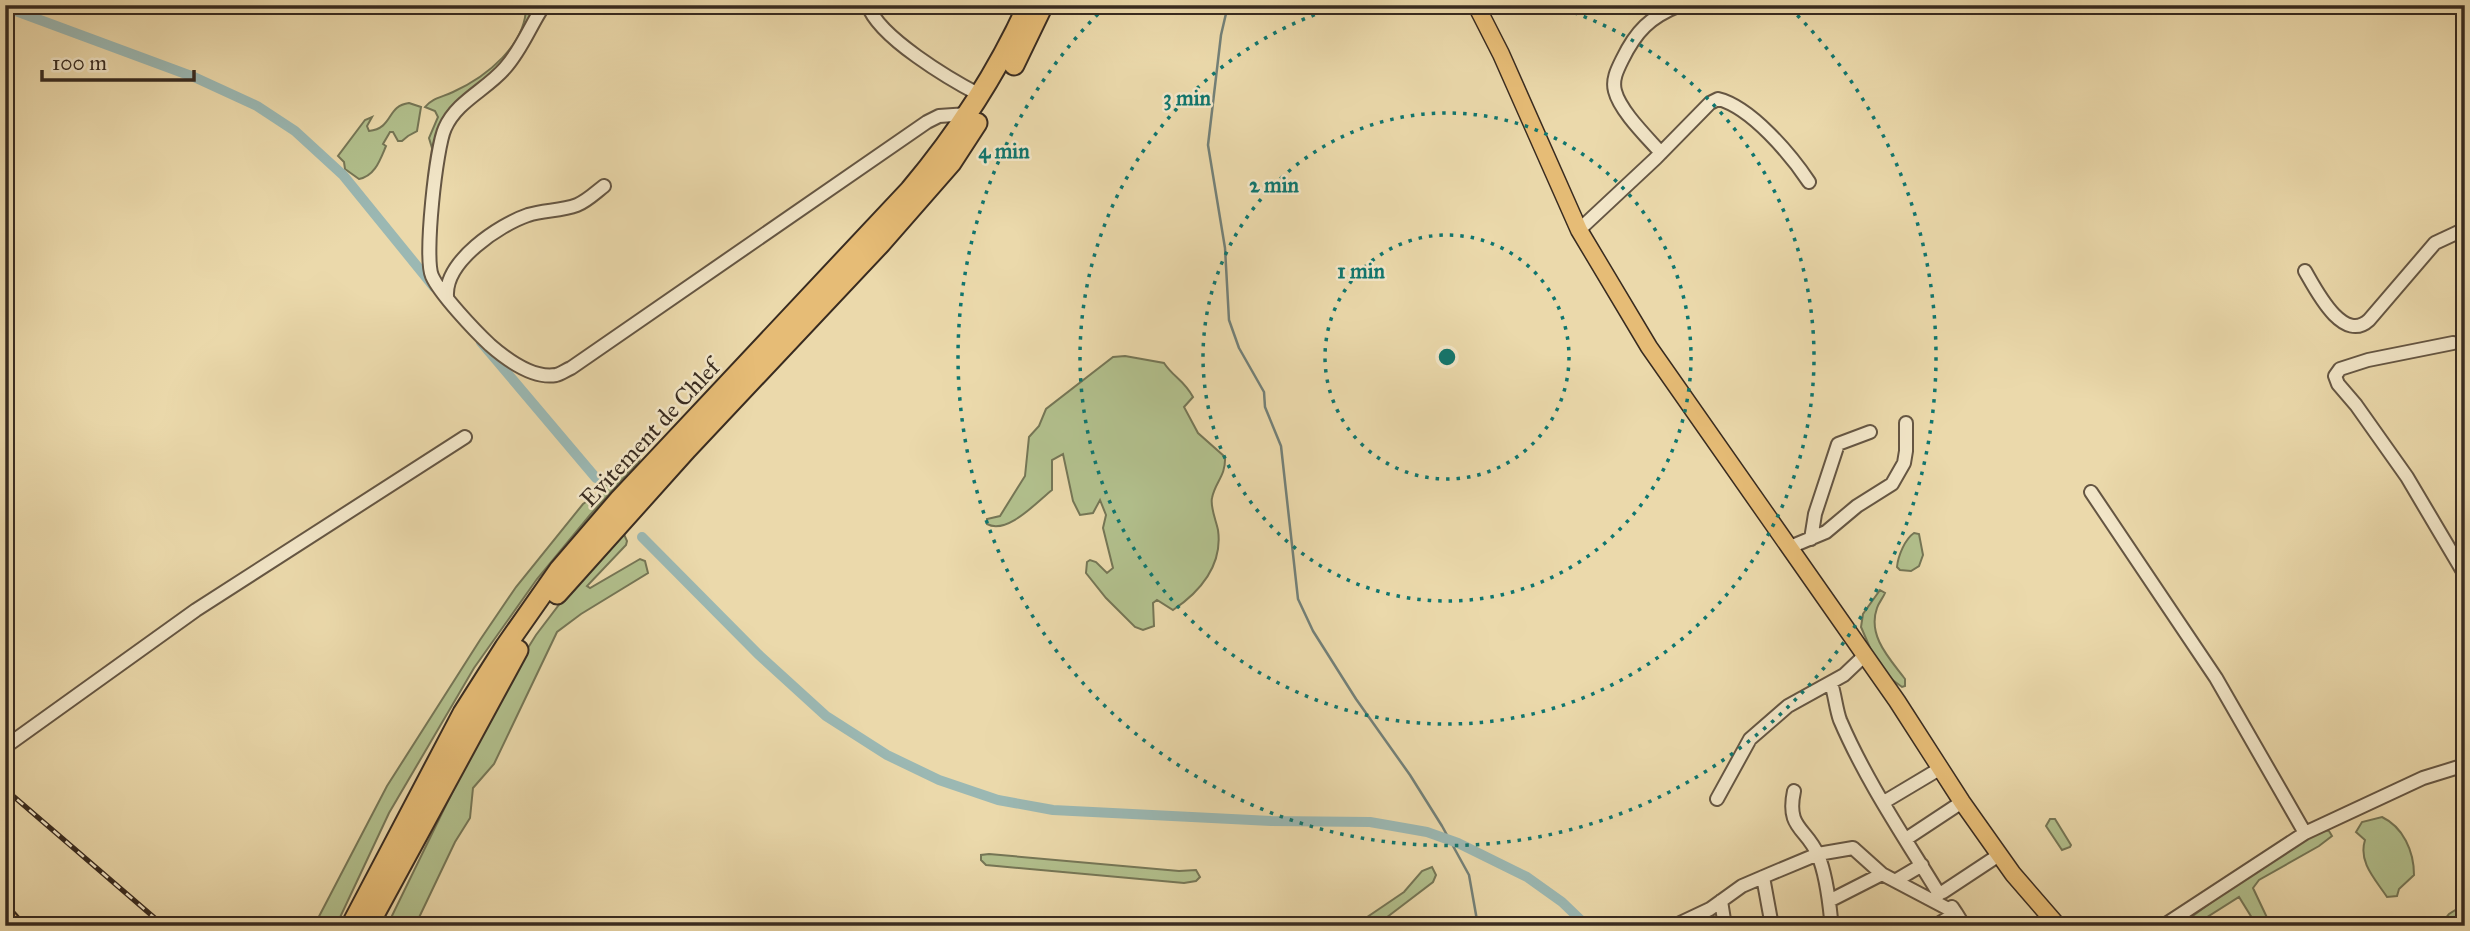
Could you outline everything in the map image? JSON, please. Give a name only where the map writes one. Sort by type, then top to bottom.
[{"type":"highway","name":"Evitement de Chlef","points":[[351,926],[463,713],[559,570],[620,499],[910,190],[968,114],[1032,9]]},
{"type":"highway","name":"Evitement de Chlef","points":[[368,926],[509,665],[555,597],[687,449],[850,278],[951,163],[1014,64],[1032,9]]},
{"type":"highway","points":[[5,918],[13,926]]},
{"type":"main road","points":[[1476,5],[1501,54],[1579,230],[1662,366],[1790,547],[1999,855],[2058,926]]},
{"type":"street","points":[[544,5],[526,40],[507,66],[496,79],[461,105],[445,127],[435,184],[429,261],[431,275],[489,344],[506,358],[541,375],[557,375],[571,368],[927,122],[939,116],[968,114]]},
{"type":"street","points":[[868,5],[873,17],[920,58],[980,95]]},
{"type":"street","points":[[1661,153],[1618,97],[1614,81],[1628,47],[1638,32],[1668,10],[1680,5]]},
{"type":"street","points":[[1579,230],[1710,103],[1721,99],[1753,120],[1769,135],[1794,160],[1809,182]]},
{"type":"street","points":[[447,296],[447,283],[454,268],[492,234],[526,216],[584,202],[604,186]]},
{"type":"street","points":[[2305,271],[2323,302],[2345,324],[2357,327],[2366,323],[2435,243],[2465,229]]},
{"type":"street","points":[[2453,343],[2368,360],[2340,369],[2335,376],[2338,384],[2407,477],[2465,575]]},
{"type":"street","points":[[1790,547],[1838,524],[1857,506],[1892,484],[1904,463],[1906,423]]},
{"type":"street","points":[[1811,539],[1815,514],[1838,443],[1870,432]]},
{"type":"street","points":[[5,747],[196,610],[465,436]]},
{"type":"street","points":[[2091,492],[2216,678],[2305,833]]},
{"type":"street","points":[[1717,799],[1750,739],[1788,706],[1844,675],[1864,656]]},
{"type":"street","points":[[1831,683],[1839,708],[1838,716],[1884,802],[1937,895],[1956,913],[1964,926]]},
{"type":"street","points":[[2163,926],[2305,833],[2423,778],[2465,765]]},
{"type":"street","points":[[1884,802],[1941,768]]},
{"type":"street","points":[[1794,791],[1792,809],[1795,823],[1818,853],[1829,901],[1829,924]]},
{"type":"street","points":[[1906,839],[1962,802]]},
{"type":"street","points":[[1674,926],[1721,901],[1742,886],[1818,853],[1853,848],[1882,874],[1937,895]]},
{"type":"street","points":[[1937,895],[1999,855]]},
{"type":"street","points":[[1895,881],[1922,865]]},
{"type":"street","points":[[1829,901],[1882,874]]},
{"type":"street","points":[[1763,877],[1772,926]]},
{"type":"street","points":[[1721,901],[1725,926]]},
{"type":"street","points":[[1935,926],[1956,913]]},
{"type":"green space","points":[[526,5],[531,5],[530,20],[503,66],[470,90],[458,105],[436,148],[432,148],[429,138],[438,117],[435,111],[425,107],[434,100],[466,86],[502,58],[520,33],[525,20]]},
{"type":"green space","points":[[409,103],[421,107],[417,131],[402,141],[398,141],[393,132],[390,132],[383,144],[386,146],[379,162],[369,175],[359,179],[345,169],[344,162],[338,156],[365,120],[372,117],[367,126],[369,131],[377,129],[387,122],[397,108]]},
{"type":"green space","points":[[1125,356],[1164,363],[1193,397],[1184,407],[1198,433],[1225,457],[1224,469],[1213,492],[1212,509],[1219,543],[1213,566],[1192,595],[1173,610],[1157,600],[1153,603],[1154,626],[1143,630],[1135,627],[1106,598],[1086,573],[1087,562],[1090,560],[1107,573],[1113,568],[1103,528],[1106,515],[1100,500],[1093,513],[1080,515],[1073,501],[1063,454],[1052,460],[1052,490],[1012,521],[995,526],[987,524],[987,519],[1000,516],[1025,476],[1029,437],[1039,426],[1046,409],[1113,357]]},
{"type":"green space","points":[[637,454],[639,461],[537,579],[474,668],[389,813],[336,926],[314,926],[387,786],[516,587],[583,504],[595,496]]},
{"type":"green space","points":[[623,532],[626,545],[587,586],[590,588],[640,559],[645,561],[648,573],[557,632],[494,764],[473,788],[470,818],[455,842],[415,926],[387,926],[504,686],[536,635],[574,585]]},
{"type":"green space","points":[[1914,533],[1919,534],[1923,555],[1919,566],[1911,571],[1900,570],[1897,567],[1900,553]]},
{"type":"green space","points":[[1880,590],[1885,593],[1877,608],[1875,628],[1887,655],[1905,679],[1905,686],[1902,687],[1890,678],[1871,650],[1861,627],[1863,614]]},
{"type":"green space","points":[[2382,817],[2401,833],[2412,857],[2414,875],[2399,889],[2397,896],[2387,897],[2373,877],[2364,856],[2365,840],[2356,832],[2362,822]]},
{"type":"green space","points":[[2050,819],[2055,819],[2070,847],[2062,850],[2046,826]]},
{"type":"green space","points":[[2321,829],[2329,831],[2332,836],[2259,880],[2253,888],[2271,926],[2257,926],[2239,897],[2193,926],[2179,926],[2246,877]]},
{"type":"green space","points":[[981,855],[1179,871],[1196,870],[1200,877],[1196,881],[1184,883],[986,865],[981,860]]},
{"type":"green space","points":[[1432,867],[1436,875],[1433,882],[1382,921],[1374,926],[1354,926],[1404,892],[1422,871]]},
{"type":"green space","points":[[2465,904],[2465,926],[2441,924],[2449,914]]},
{"type":"waterway","points":[[1228,5],[1221,35],[1208,145],[1225,248],[1229,320],[1239,348],[1264,392],[1265,407],[1281,446],[1298,599],[1313,631],[1356,699],[1410,775],[1469,875],[1478,926]]},
{"type":"waterway","points":[[5,7],[194,77],[257,106],[295,131],[343,175],[434,287]]},
{"type":"waterway","points":[[481,342],[596,478]]},
{"type":"waterway","points":[[642,537],[758,654],[826,716],[887,755],[939,780],[998,800],[1053,810],[1271,821],[1370,822],[1427,832],[1458,843],[1527,877],[1562,902],[1587,926]]},
{"type":"railway","points":[[5,789],[164,926]]}]
